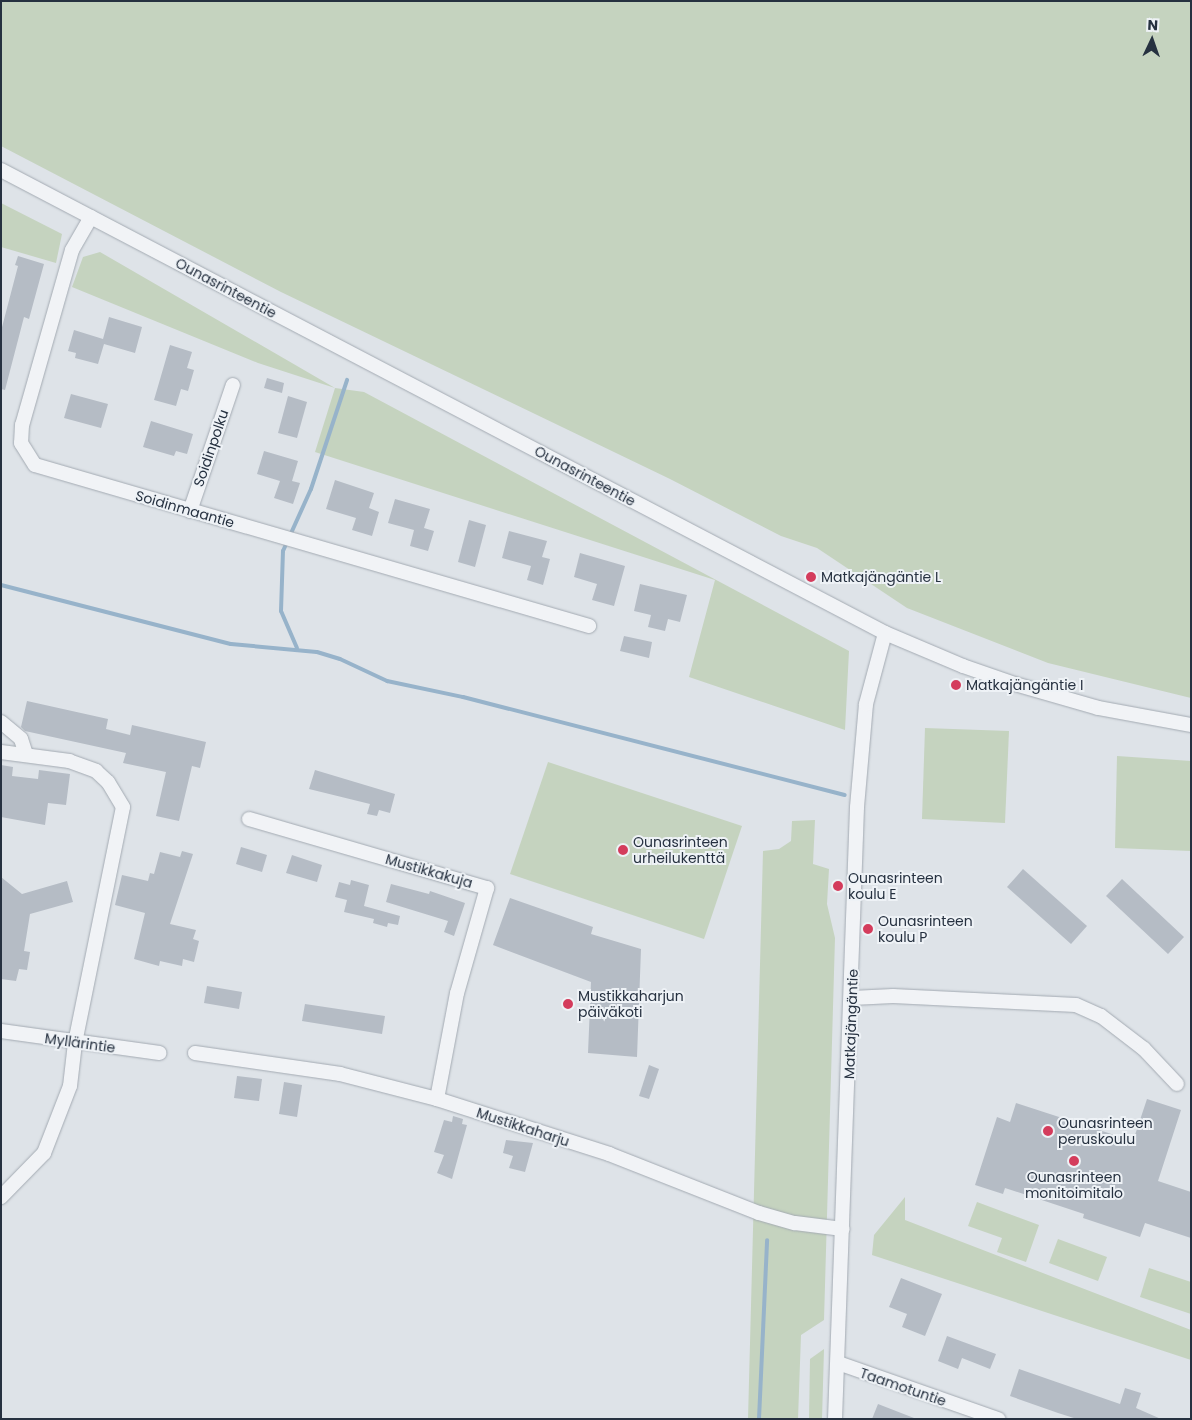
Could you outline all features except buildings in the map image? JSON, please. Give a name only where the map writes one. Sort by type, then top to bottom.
[{"type":"street","name":"Ounasrinteentie","points":[[1,170],[885,633],[963,666],[1060,697],[1135,716],[1191,725]]},
{"type":"street","name":"Soidinmaantie","points":[[91,218],[72,250],[22,425],[21,443],[34,465],[589,626]]},
{"type":"street","name":"Soidinpolku","points":[[190,511],[232,385]]},
{"type":"street","name":"Matkajängäntie","points":[[835,1419],[852,998],[857,807],[864,721],[870,684],[885,633]]},
{"type":"street","points":[[1,722],[16,734],[26,754]]},
{"type":"street","points":[[1,752],[69,761],[96,771],[108,782],[123,807],[75,1043],[70,1086],[44,1153],[1,1197]]},
{"type":"street","name":"Mustikkakuja","points":[[249,819],[487,888],[457,993],[437,1100]]},
{"type":"street","points":[[852,998],[893,996],[1076,1005],[1101,1016],[1144,1049],[1177,1084]]},
{"type":"street","name":"Myllärintie","points":[[1,1031],[75,1043],[159,1053]]},
{"type":"street","name":"Mustikkaharju","points":[[195,1053],[340,1074],[437,1100],[609,1154],[759,1213],[795,1223],[843,1229]]},
{"type":"street","name":"Taamotuntie","points":[[838,1363],[998,1419]]},
{"type":"green space","points":[[1,1],[1191,1],[1191,698],[1048,663],[907,608],[817,548],[781,536],[670,479],[281,292],[1,146]]},
{"type":"green space","points":[[1,203],[62,234],[56,263],[1,247]]},
{"type":"green space","points":[[100,252],[335,388],[258,363],[72,287],[83,257]]},
{"type":"green space","points":[[335,388],[364,392],[849,651],[845,730],[689,677],[715,580],[315,452]]},
{"type":"green space","points":[[925,728],[1009,731],[1005,823],[922,819]]},
{"type":"green space","points":[[1117,756],[1191,761],[1191,851],[1115,848]]},
{"type":"green space","name":"Ounasrinteen urheilukenttä","points":[[548,762],[742,826],[704,939],[510,874]]},
{"type":"green space","points":[[815,820],[813,864],[829,869],[827,904],[835,938],[824,1320],[801,1335],[798,1419],[748,1419],[763,851],[779,849],[791,841],[792,821]]},
{"type":"green space","points":[[905,1197],[905,1220],[1191,1330],[1191,1360],[872,1255],[874,1235]]},
{"type":"green space","points":[[977,1202],[1039,1225],[1026,1262],[997,1252],[1002,1238],[968,1226]]},
{"type":"green space","points":[[1058,1239],[1107,1257],[1098,1281],[1049,1263]]},
{"type":"green space","points":[[1149,1268],[1191,1282],[1191,1314],[1140,1297]]},
{"type":"green space","points":[[824,1349],[822,1419],[809,1419],[810,1359]]},
{"type":"waterway","points":[[297,648],[281,611],[283,551],[311,489],[347,380]]},
{"type":"waterway","points":[[1,585],[231,644],[317,652],[340,659],[387,681],[463,697],[845,795]]},
{"type":"waterway","points":[[759,1419],[767,1240]]},
{"type":"place","name":"Matkajängäntie L","points":[[811,577]]},
{"type":"place","name":"Matkajängäntie I","points":[[956,685]]},
{"type":"place","name":"Ounasrinteen urheilukenttä","points":[[623,850]]},
{"type":"place","name":"Ounasrinteen koulu E","points":[[838,886]]},
{"type":"place","name":"Ounasrinteen koulu P","points":[[868,929]]},
{"type":"place","name":"Mustikkaharjun päiväkoti","points":[[568,1004]]},
{"type":"place","name":"Ounasrinteen peruskoulu","points":[[1048,1131]]},
{"type":"place","name":"Ounasrinteen monitoimitalo","points":[[1074,1161]]}]
